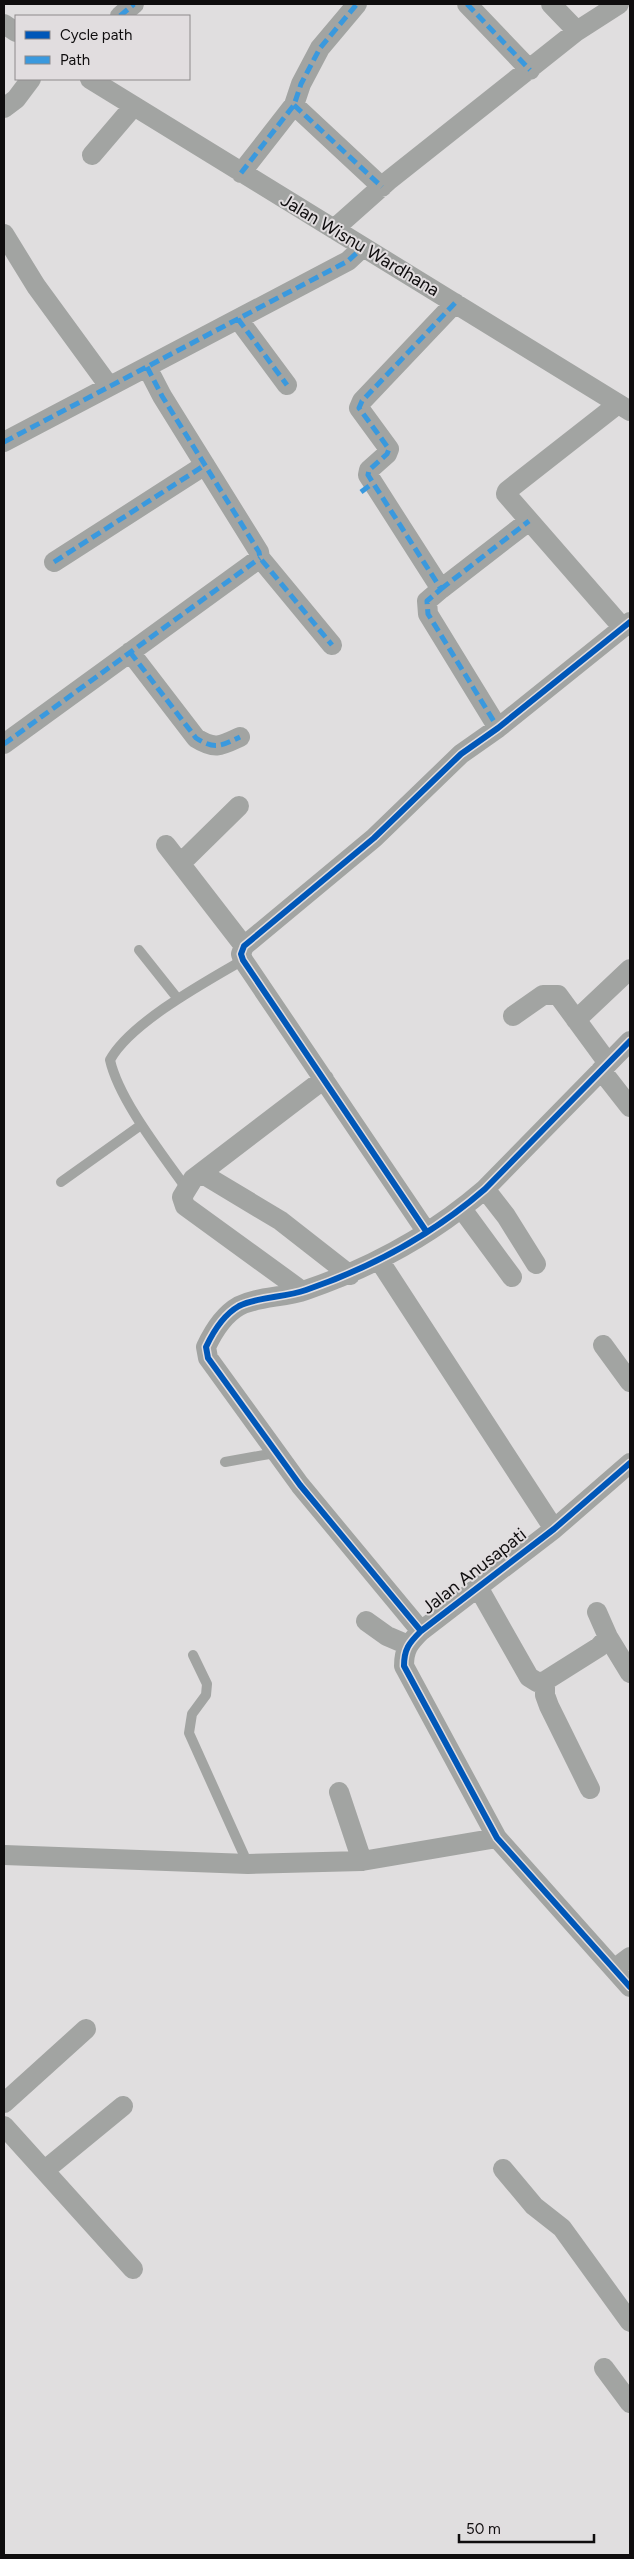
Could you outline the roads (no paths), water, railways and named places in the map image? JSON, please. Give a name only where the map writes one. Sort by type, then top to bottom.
[{"type":"street","points":[[121,15],[134,4]]},
{"type":"street","points":[[241,173],[294,105],[301,84],[320,48],[357,4]]},
{"type":"street","points":[[467,4],[530,70]]},
{"type":"street","points":[[551,4],[577,31]]},
{"type":"street","points":[[334,229],[382,187],[577,31],[619,4]]},
{"type":"street","points":[[4,24],[15,31]]},
{"type":"street","points":[[4,108],[16,99],[30,80]]},
{"type":"street","name":"Jalan Wisnu Wardhana","points":[[92,80],[455,303],[626,403]]},
{"type":"street","points":[[294,105],[382,187]]},
{"type":"street","points":[[92,155],[133,106]]},
{"type":"street","points":[[4,234],[36,286],[109,386]]},
{"type":"street","points":[[4,442],[348,261],[363,247]]},
{"type":"street","points":[[441,589],[367,488],[368,470],[387,454],[389,449],[359,408],[455,303]]},
{"type":"street","points":[[238,319],[287,385]]},
{"type":"street","points":[[147,367],[205,466],[259,552],[260,558],[332,645]]},
{"type":"street","points":[[243,953],[374,838],[461,754],[498,728],[627,625],[507,498],[507,491],[626,403]]},
{"type":"street","points":[[54,562],[205,466]]},
{"type":"street","points":[[498,728],[426,610],[427,601],[529,521]]},
{"type":"street","points":[[4,744],[260,558]]},
{"type":"street","points":[[130,652],[196,738],[208,746],[222,746],[240,737]]},
{"type":"street","points":[[181,863],[239,806]]},
{"type":"street","points":[[166,845],[181,863],[243,953],[324,1079],[426,1231]]},
{"type":"street","points":[[576,1020],[630,968]]},
{"type":"street","points":[[513,1016],[543,994],[553,993],[558,995],[576,1020],[630,1107]]},
{"type":"street","points":[[414,1638],[274,1452],[208,1358],[206,1347],[218,1326],[238,1307],[250,1301],[302,1291],[350,1275],[379,1260],[462,1209],[485,1189],[630,1041]]},
{"type":"street","points":[[302,1291],[186,1206],[182,1197],[186,1188],[201,1172],[324,1079]]},
{"type":"street","points":[[201,1172],[281,1221],[350,1275]]},
{"type":"street","points":[[485,1189],[506,1216],[536,1264]]},
{"type":"street","points":[[462,1209],[512,1277]]},
{"type":"street","points":[[379,1260],[554,1529]]},
{"type":"street","points":[[603,1345],[630,1382]]},
{"type":"street","name":"Jalan Anusapati","points":[[414,1638],[554,1529],[630,1463]]},
{"type":"street","points":[[478,1587],[529,1677],[537,1682],[545,1681],[599,1647],[608,1637]]},
{"type":"street","points":[[597,1612],[608,1637],[630,1673]]},
{"type":"street","points":[[366,1621],[387,1636],[414,1638]]},
{"type":"street","points":[[414,1638],[404,1654],[404,1666],[482,1806],[494,1833],[630,1987]]},
{"type":"street","points":[[545,1681],[545,1695],[549,1706],[590,1789]]},
{"type":"street","points":[[339,1792],[362,1861]]},
{"type":"street","points":[[4,1855],[248,1864],[362,1861],[494,1833]]},
{"type":"street","points":[[614,1969],[630,1957]]},
{"type":"street","points":[[4,2103],[86,2029]]},
{"type":"street","points":[[45,2170],[123,2106]]},
{"type":"street","points":[[4,2126],[133,2269]]},
{"type":"street","points":[[503,2169],[534,2206],[562,2228],[630,2322]]},
{"type":"street","points":[[604,2368],[630,2403]]},
{"type":"lane","points":[[139,950],[178,999]]},
{"type":"lane","points":[[186,1188],[142,1125],[112,1070],[110,1060],[117,1047],[178,999],[243,953]]},
{"type":"lane","points":[[61,1182],[142,1125]]},
{"type":"lane","points":[[226,1462],[274,1452]]},
{"type":"lane","points":[[193,1655],[207,1684],[206,1695],[192,1714],[189,1733],[248,1864]]}]
